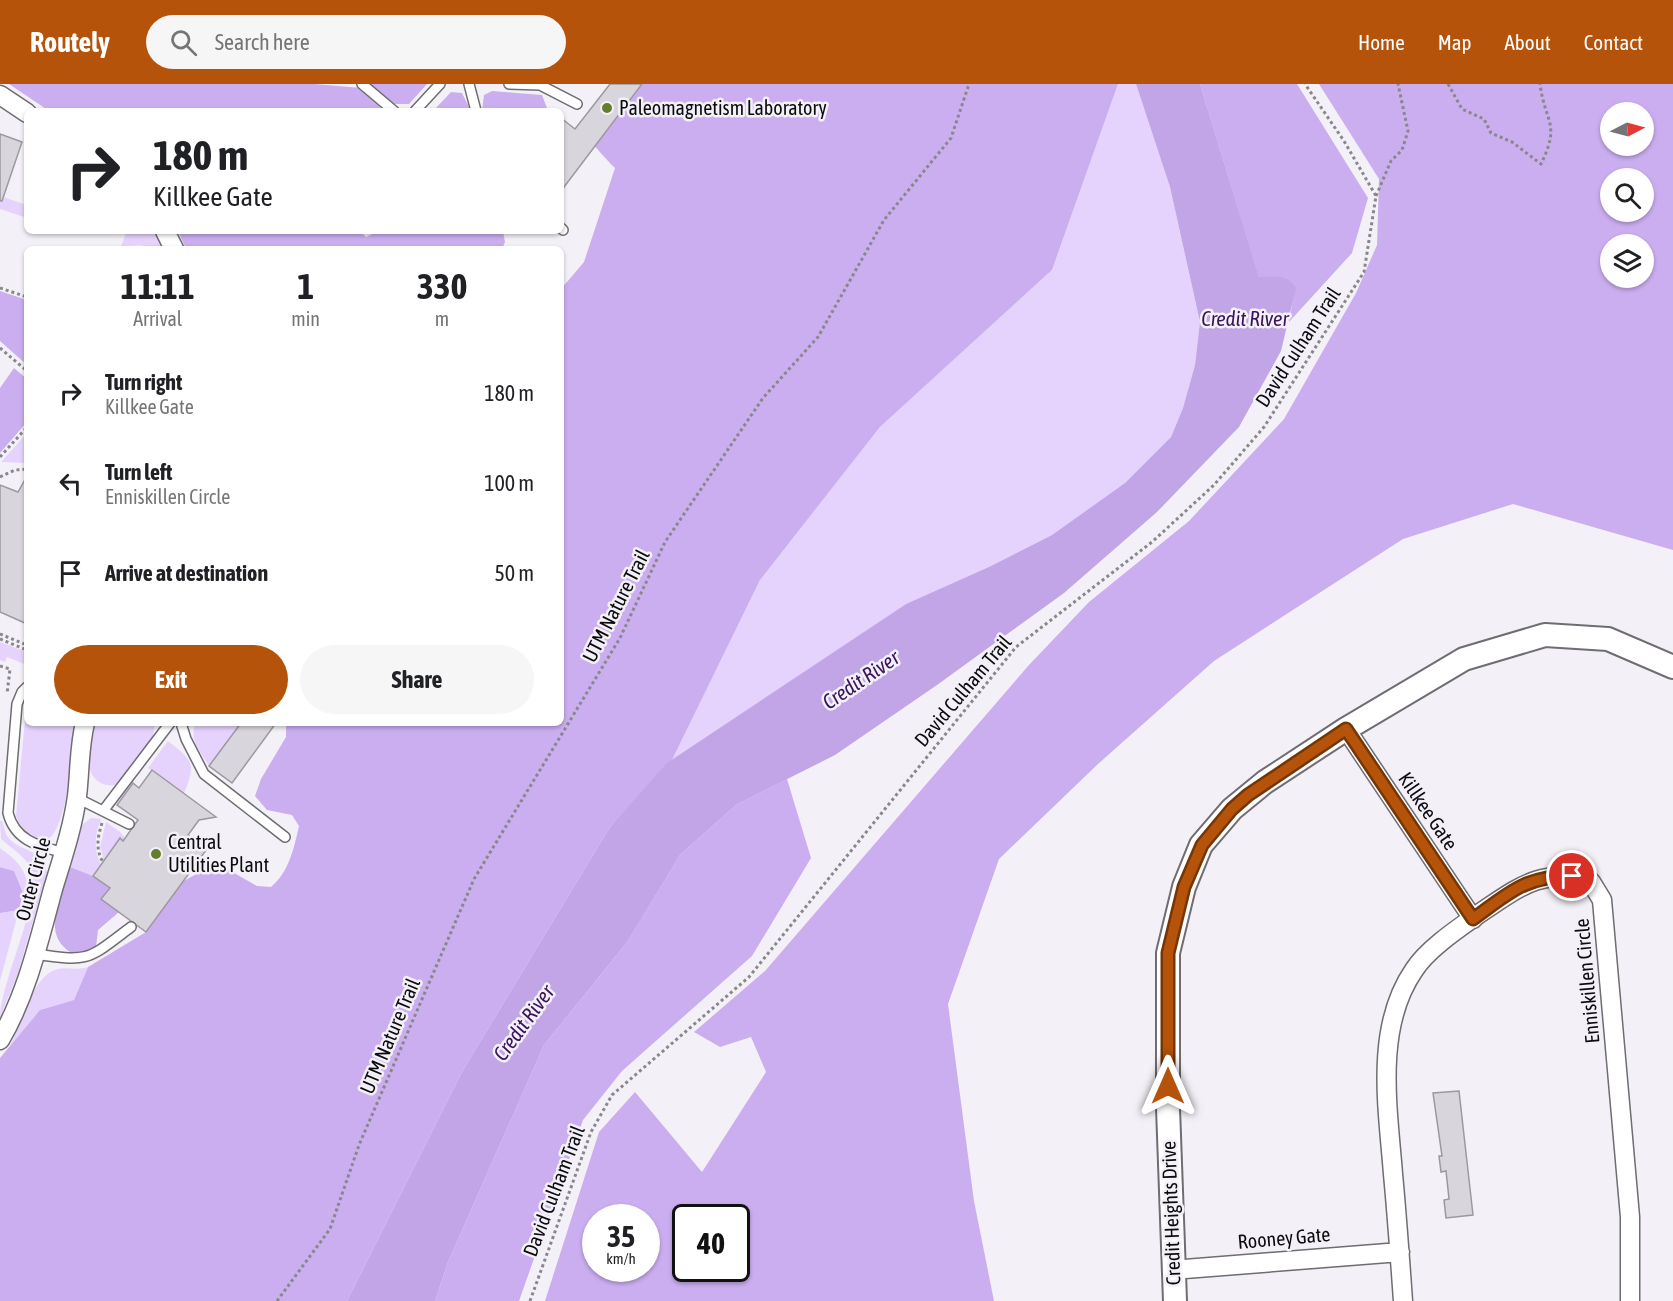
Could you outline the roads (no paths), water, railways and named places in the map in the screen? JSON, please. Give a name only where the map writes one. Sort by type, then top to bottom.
[{"type":"street","points":[[0,94],[24,111]]},
{"type":"street","name":"Credit Heights Drive","points":[[1175,1301],[1172,1270],[1168,1108],[1168,953],[1184,887],[1202,845],[1232,809],[1265,782],[1346,729],[1464,659],[1545,635],[1608,639],[1673,667]]},
{"type":"street","name":"Outer Circle","points":[[0,1040],[10,1023],[35,954],[64,853],[77,798],[80,750],[84,726]]},
{"type":"street","name":"Killkee Gate","points":[[1346,729],[1473,919]]},
{"type":"street","name":"Enniskillen Circle","points":[[1403,1301],[1388,1106],[1388,1047],[1401,996],[1414,970],[1426,956],[1520,886],[1548,876],[1572,876],[1591,882],[1602,900],[1630,1217],[1630,1301]]},
{"type":"street","name":"Rooney Gate","points":[[1172,1270],[1400,1252]]},
{"type":"lane","points":[[362,84],[390,108]]},
{"type":"lane","points":[[418,108],[440,84]]},
{"type":"lane","points":[[469,84],[475,108]]},
{"type":"lane","points":[[509,84],[540,85],[577,104]]},
{"type":"lane","points":[[24,690],[17,704],[8,813],[14,829],[26,840],[64,853]]},
{"type":"lane","points":[[105,812],[168,726]]},
{"type":"lane","points":[[182,726],[204,774],[285,837]]},
{"type":"lane","points":[[77,798],[129,824]]},
{"type":"lane","points":[[35,954],[74,960],[91,957],[131,927]]},
{"type":"water","name":"Credit River","points":[[1136,84],[1200,84],[1259,277],[1284,278],[1296,288],[1281,351],[1239,427],[1157,512],[1064,593],[835,755],[736,805],[680,855],[628,941],[544,1045],[448,1262],[435,1301],[347,1301],[463,1070],[610,827],[667,763],[906,604],[991,566],[1052,535],[1125,483],[1171,437],[1183,408],[1195,365],[1200,322],[1170,187]]},
{"type":"place","name":"Paleomagnetism Laboratory","points":[[607,108]]},
{"type":"place","name":"Central Utilities Plant","points":[[156,854]]}]
